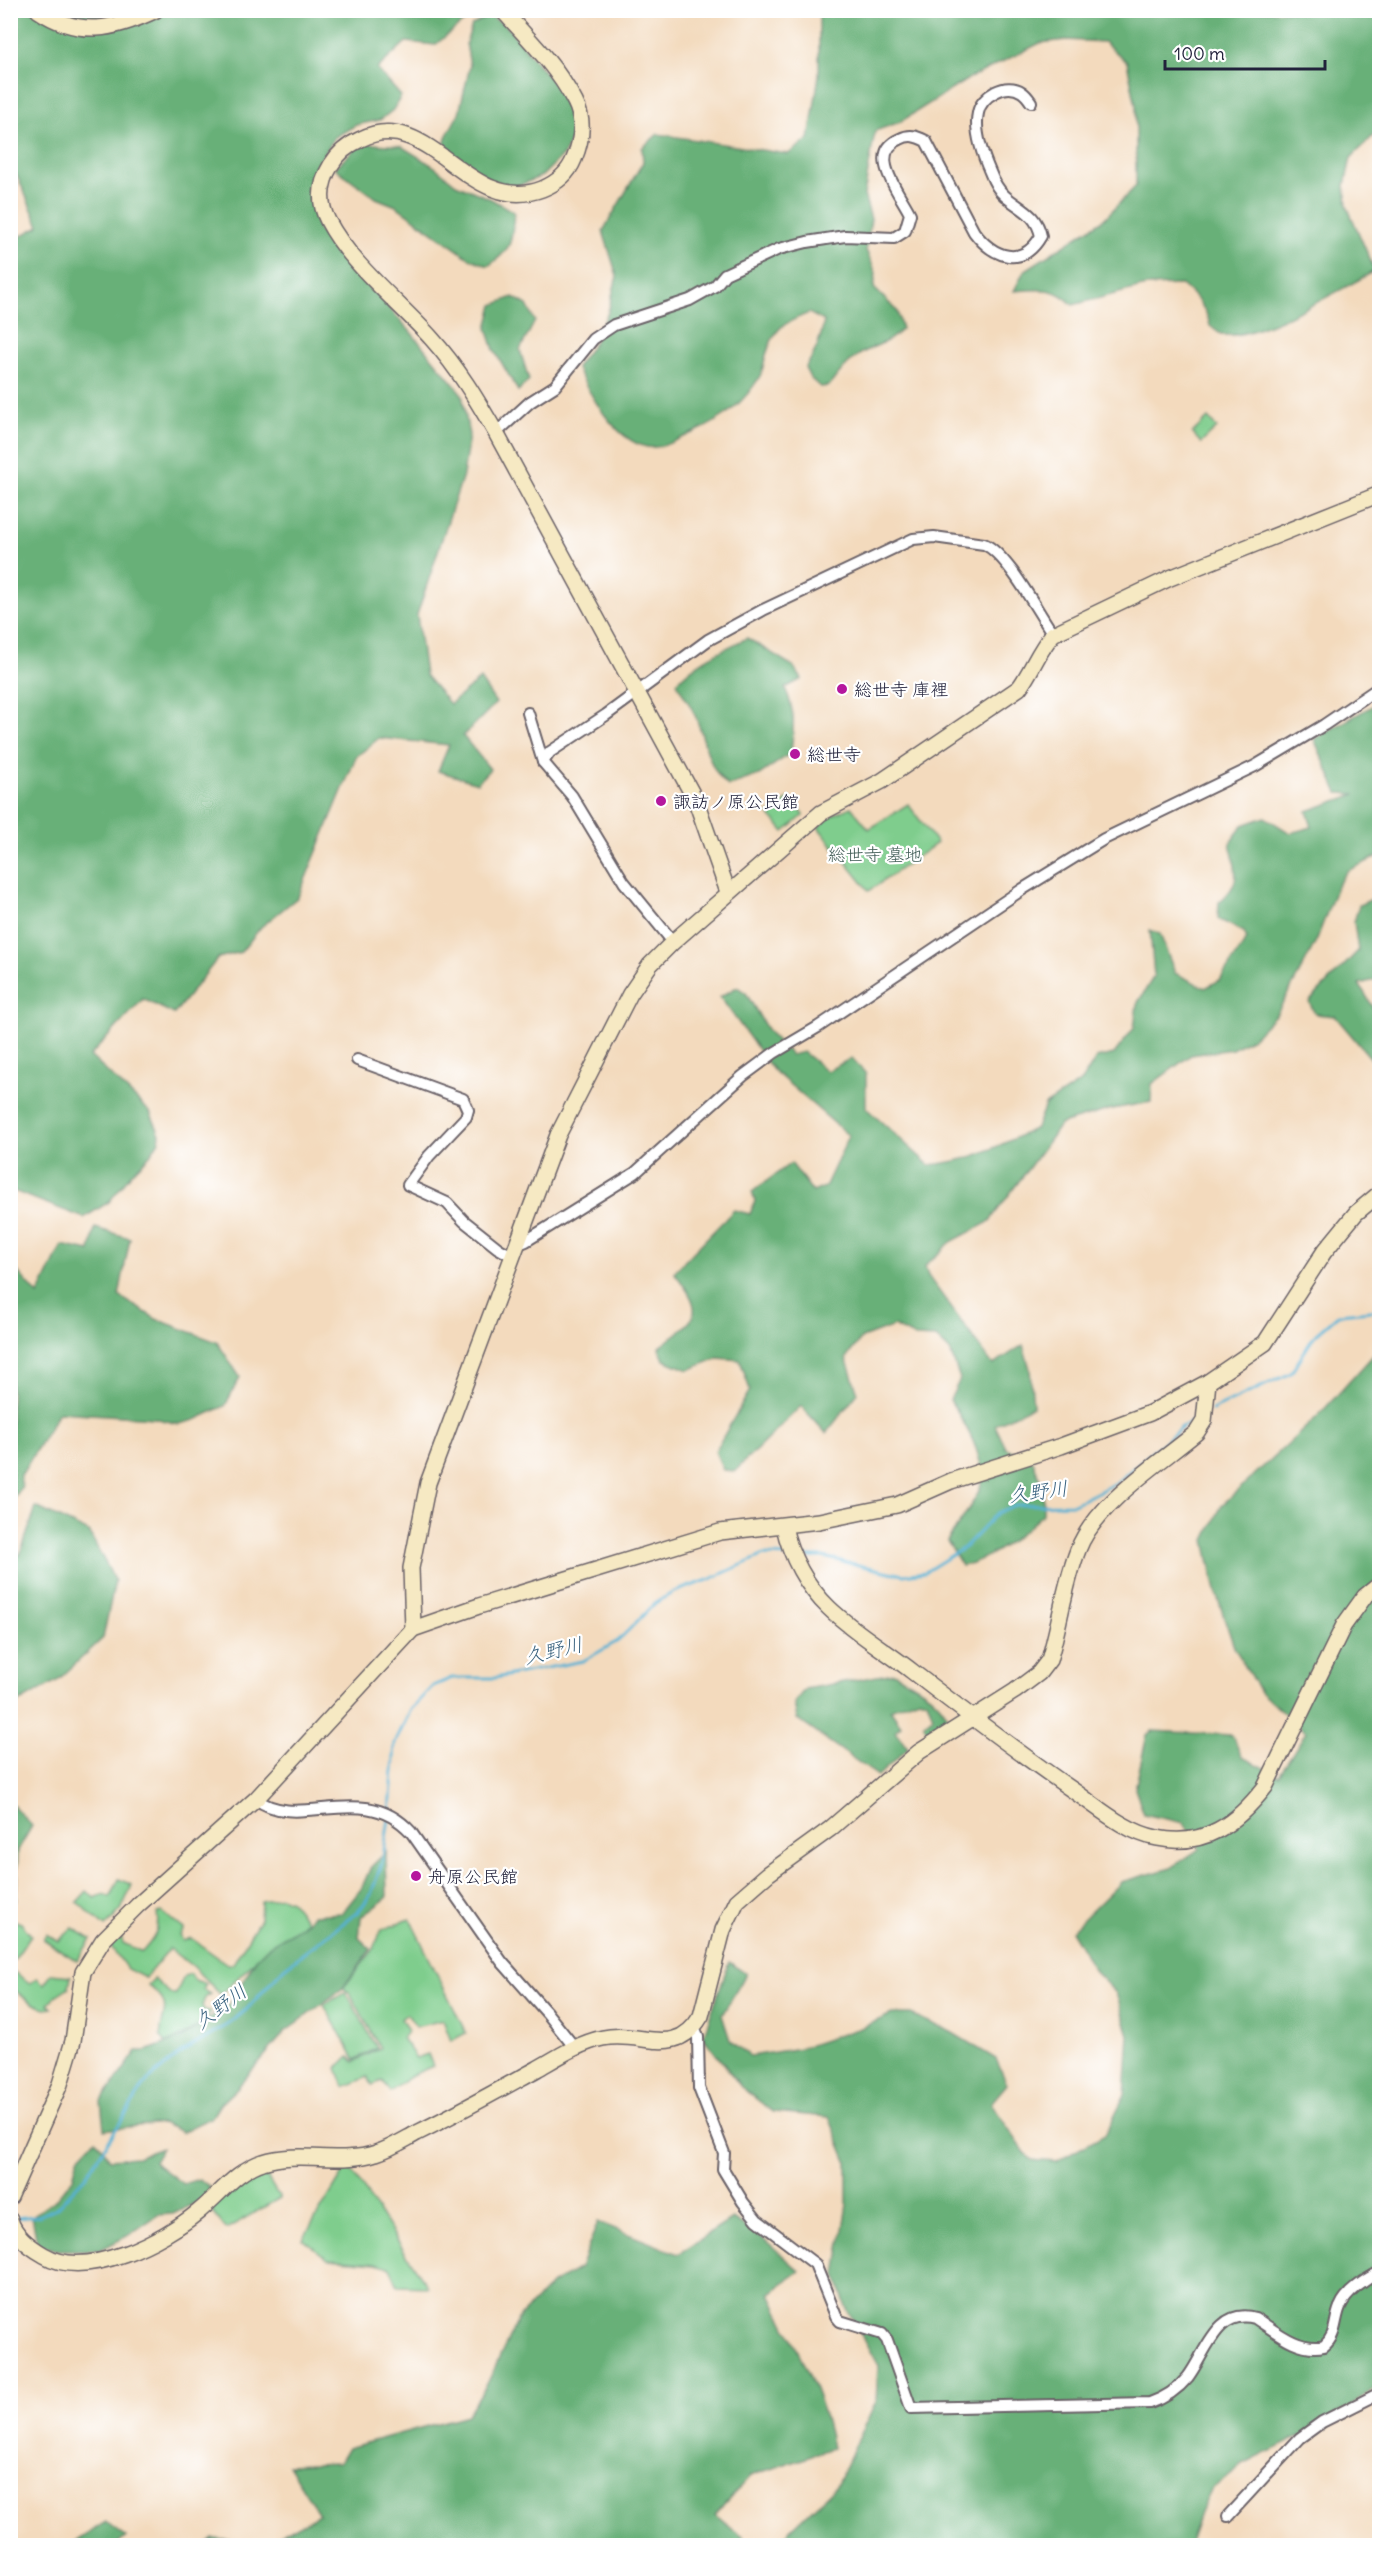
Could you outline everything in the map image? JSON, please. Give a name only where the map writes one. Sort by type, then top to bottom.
[{"type":"street","points":[[38,10],[50,19],[76,28],[103,29],[132,22],[156,10]]},
{"type":"street","points":[[502,10],[564,82],[579,111],[581,136],[573,161],[566,173],[554,184],[539,190],[522,194],[495,190],[471,178],[417,139],[403,134],[381,132],[357,141],[338,154],[323,181],[321,193],[326,217],[341,243],[433,340],[465,381],[496,433],[696,801],[728,892]]},
{"type":"street","points":[[496,433],[530,402],[555,386],[593,339],[614,325],[690,300],[715,286],[725,274],[778,249],[845,236],[894,238],[905,231],[910,214],[883,161],[885,151],[894,141],[907,136],[916,136],[926,141],[974,232],[983,244],[1003,256],[1023,254],[1036,244],[1041,236],[1039,226],[1030,213],[1003,195],[990,173],[977,127],[978,111],[984,99],[996,92],[1010,88],[1022,91],[1031,102]]},
{"type":"street","points":[[413,1629],[411,1568],[428,1483],[558,1135],[630,994],[650,965],[728,892],[822,813],[882,781],[1019,688],[1028,676],[1042,647],[1053,634],[1170,578],[1380,494]]},
{"type":"street","points":[[543,762],[550,752],[606,715],[708,640],[763,610],[913,539],[934,537],[991,547],[1006,564],[1053,634]]},
{"type":"street","points":[[357,1060],[463,1099],[468,1110],[466,1117],[429,1156],[408,1185],[447,1203],[464,1221],[498,1248],[514,1250],[635,1173],[743,1076],[767,1058],[818,1027],[1023,889],[1104,839],[1143,822],[1271,757],[1380,687]]},
{"type":"street","points":[[528,713],[543,762],[572,796],[624,882],[673,942]]},
{"type":"street","points":[[10,2197],[60,2084],[73,2041],[83,1972],[103,1940],[138,1905],[256,1799],[413,1629],[720,1532],[785,1533],[897,1505],[951,1481],[1061,1446],[1150,1413],[1208,1382],[1265,1343],[1324,1252],[1356,1213],[1380,1193]]},
{"type":"street","points":[[12,2224],[29,2246],[48,2258],[67,2263],[88,2263],[110,2258],[156,2238],[197,2213],[244,2172],[263,2162],[309,2156],[347,2157],[375,2154],[574,2048],[604,2038],[665,2042],[681,2038],[694,2027],[701,2016],[723,1930],[737,1901],[768,1874],[830,1829],[919,1752],[1039,1673],[1049,1660],[1078,1548],[1094,1520],[1197,1432],[1204,1421],[1208,1382]]},
{"type":"street","points":[[785,1533],[802,1573],[829,1608],[973,1718],[1118,1822],[1157,1838],[1176,1840],[1208,1835],[1237,1819],[1265,1787],[1344,1625],[1365,1596],[1380,1584]]},
{"type":"street","points":[[256,1799],[267,1808],[284,1811],[354,1807],[374,1809],[399,1819],[411,1832],[502,1962],[574,2048]]},
{"type":"street","points":[[694,2027],[698,2037],[699,2088],[724,2153],[723,2169],[757,2220],[815,2264],[840,2321],[882,2334],[887,2340],[911,2408],[1150,2403],[1171,2393],[1187,2377],[1218,2328],[1231,2318],[1246,2315],[1301,2344],[1312,2347],[1324,2346],[1334,2333],[1340,2306],[1345,2299],[1380,2272]]},
{"type":"street","points":[[1228,2516],[1300,2439],[1322,2422],[1380,2393]]},
{"type":"green space","points":[[11,11],[473,11],[467,19],[435,45],[406,42],[377,69],[401,96],[393,110],[380,120],[356,125],[335,137],[314,170],[310,195],[318,229],[410,331],[462,394],[469,435],[463,475],[417,615],[425,675],[450,704],[480,679],[496,703],[463,736],[490,769],[477,783],[438,771],[449,745],[379,738],[356,757],[298,897],[261,927],[241,952],[218,958],[174,1014],[143,999],[90,1056],[150,1112],[160,1134],[159,1141],[150,1155],[109,1202],[84,1218],[11,1190],[10,242],[39,226],[11,162]]},
{"type":"green space","points":[[819,11],[1379,11],[1379,130],[1351,158],[1345,185],[1347,206],[1375,271],[1298,312],[1235,335],[1221,334],[1210,326],[1200,303],[1182,285],[1146,286],[1073,305],[1060,295],[1046,290],[1014,291],[1024,271],[1103,220],[1136,186],[1136,106],[1127,62],[1104,42],[1066,40],[1040,43],[968,79],[900,122],[875,131],[864,195],[871,219],[866,250],[876,273],[874,288],[897,311],[902,329],[897,334],[854,358],[829,386],[820,387],[810,378],[805,368],[818,346],[824,321],[809,313],[781,327],[769,345],[760,376],[740,402],[723,416],[705,428],[665,445],[647,447],[635,443],[614,426],[604,414],[576,367],[594,343],[608,312],[617,276],[603,231],[643,162],[642,148],[658,134],[788,154],[809,139],[819,75]]},
{"type":"green space","points":[[489,16],[505,24],[566,98],[574,118],[573,136],[564,154],[542,176],[515,187],[476,174],[460,164],[444,148],[446,137],[459,113],[470,66],[466,43],[472,25]]},
{"type":"green space","points":[[361,143],[401,146],[435,167],[456,184],[514,212],[510,244],[507,249],[488,266],[469,258],[396,206],[376,198],[335,168]]},
{"type":"green space","points":[[513,297],[527,305],[535,321],[520,350],[529,380],[518,391],[494,350],[487,328],[493,305]]},
{"type":"green space","points":[[1208,418],[1217,428],[1201,443],[1192,433]]},
{"type":"green space","points":[[747,638],[793,666],[802,679],[785,688],[793,720],[791,753],[759,775],[728,786],[720,778],[710,760],[693,711],[677,682],[702,662]]},
{"type":"green space","points":[[1379,702],[1379,856],[1347,871],[1337,886],[1317,939],[1277,1013],[1254,1037],[1232,1049],[1191,1055],[1152,1084],[1151,1102],[1112,1109],[1061,1124],[989,1222],[951,1242],[925,1266],[928,1276],[993,1365],[1023,1345],[1030,1369],[1033,1406],[995,1425],[1006,1448],[1033,1461],[1043,1488],[1043,1514],[996,1552],[962,1566],[947,1541],[974,1500],[982,1477],[978,1454],[962,1419],[950,1400],[960,1379],[950,1351],[936,1338],[915,1337],[894,1326],[862,1338],[846,1358],[858,1393],[826,1433],[801,1406],[735,1471],[723,1470],[715,1451],[750,1390],[740,1360],[718,1358],[688,1370],[664,1360],[659,1347],[690,1322],[694,1315],[691,1298],[674,1272],[734,1210],[750,1214],[755,1201],[752,1192],[791,1163],[813,1192],[825,1187],[849,1136],[773,1070],[720,997],[737,987],[746,993],[768,1031],[791,1055],[803,1052],[827,1071],[852,1058],[866,1074],[866,1108],[929,1165],[958,1160],[997,1146],[1036,1128],[1045,1105],[1082,1081],[1096,1058],[1114,1054],[1134,1028],[1137,1004],[1154,976],[1150,930],[1160,934],[1175,973],[1205,988],[1220,980],[1247,939],[1244,932],[1218,919],[1219,902],[1232,889],[1236,876],[1230,843],[1243,825],[1265,817],[1290,833],[1312,827],[1307,811],[1356,794],[1338,793],[1314,739]]},
{"type":"green space","points":[[790,798],[804,815],[784,832],[769,814]]},
{"type":"green space","name":"総世寺 墓地","points":[[908,804],[937,843],[869,891],[818,827],[833,815],[851,807],[869,829]]},
{"type":"green space","points":[[1379,896],[1379,979],[1359,984],[1379,1017],[1379,1068],[1335,1016],[1315,1014],[1309,1002],[1358,951],[1354,922],[1359,905]]},
{"type":"green space","points":[[95,1228],[130,1238],[119,1296],[156,1319],[217,1342],[240,1377],[225,1406],[195,1420],[179,1424],[154,1418],[59,1412],[20,1477],[22,1486],[11,1503],[11,1264],[38,1295],[62,1245],[90,1251]]},
{"type":"green space","points":[[1379,1349],[1380,1511],[1375,1532],[1380,1544],[1379,2385],[1323,2425],[1241,2466],[1212,2489],[1200,2513],[1189,2545],[774,2545],[836,2486],[876,2402],[878,2366],[845,2305],[836,2275],[847,2204],[847,2161],[829,2117],[773,2112],[741,2087],[703,2037],[729,1962],[746,1974],[722,2015],[730,2040],[750,2056],[801,2048],[861,2028],[892,2014],[911,2014],[951,2032],[996,2059],[1007,2084],[991,2103],[1030,2160],[1056,2162],[1105,2135],[1125,2095],[1129,2035],[1116,1993],[1096,1973],[1071,1931],[1121,1882],[1171,1868],[1199,1849],[1184,1823],[1144,1814],[1135,1789],[1147,1735],[1152,1731],[1232,1735],[1242,1757],[1279,1775],[1306,1732],[1260,1692],[1234,1647],[1217,1596],[1205,1540],[1222,1505],[1319,1415]]},
{"type":"green space","points":[[36,1507],[89,1532],[115,1581],[103,1638],[57,1681],[11,1707],[11,1549],[20,1555]]},
{"type":"green space","points":[[894,1673],[934,1698],[949,1721],[929,1734],[924,1725],[933,1717],[927,1700],[919,1698],[890,1709],[901,1725],[895,1731],[908,1748],[878,1776],[797,1719],[794,1703],[805,1689]]},
{"type":"green space","points":[[10,1802],[32,1826],[18,1850],[16,1900],[11,1905]]},
{"type":"green space","points":[[386,1852],[387,1898],[361,1917],[359,1938],[371,1949],[343,1988],[285,2032],[237,2088],[220,2104],[212,2117],[182,2132],[162,2123],[104,2130],[101,2101],[137,2051],[146,2051],[183,2037],[229,2004],[256,1959],[270,1945],[301,1927],[313,1915],[342,1913],[361,1889],[371,1867]]},
{"type":"green space","points":[[119,1879],[132,1885],[121,1910],[105,1927],[77,1902],[87,1891],[95,1898],[104,1894],[110,1897]]},
{"type":"green space","points":[[281,1897],[291,1901],[306,1920],[301,1927],[270,1945],[221,1995],[192,1966],[169,1949],[145,1978],[127,1969],[107,1941],[120,1933],[123,1943],[142,1952],[155,1934],[158,1925],[157,1913],[162,1912],[184,1929],[180,1935],[183,1941],[191,1938],[227,1964],[233,1964],[260,1919],[261,1901]]},
{"type":"green space","points":[[10,1919],[21,1923],[31,1935],[12,1963],[11,1970],[30,1983],[37,1978],[44,1984],[51,1974],[71,1976],[69,1987],[48,2004],[52,2008],[41,2007],[29,2001],[11,1985]]},
{"type":"green space","points":[[410,1919],[466,2033],[451,2041],[443,2020],[416,2027],[407,2014],[401,2019],[408,2031],[402,2038],[416,2058],[428,2054],[433,2066],[412,2075],[390,2092],[382,2081],[372,2085],[368,2077],[344,2087],[337,2068],[349,2056],[354,2062],[380,2048],[350,1993],[343,1988],[374,1949],[381,1930]]},
{"type":"green space","points":[[73,1928],[91,1939],[77,1961],[43,1939],[46,1934],[58,1941]]},
{"type":"green space","points":[[190,1974],[195,1980],[206,1984],[203,1990],[211,1994],[205,1998],[202,2006],[204,2011],[211,2012],[191,2031],[166,2043],[160,2037],[164,2004],[148,1985],[154,1979],[171,1994],[176,1994],[184,1976]]},
{"type":"green space","points":[[346,1992],[377,2048],[355,2060],[324,2005]]},
{"type":"green space","points":[[96,2139],[110,2159],[137,2157],[162,2148],[154,2162],[183,2184],[199,2179],[210,2187],[206,2198],[173,2214],[158,2215],[127,2236],[100,2250],[57,2250],[37,2244],[32,2216],[54,2201],[73,2178],[78,2158]]},
{"type":"green space","points":[[348,2165],[428,2287],[398,2286],[390,2267],[376,2263],[328,2259],[303,2239]]},
{"type":"green space","points":[[260,2166],[280,2198],[226,2229],[208,2206]]},
{"type":"green space","points":[[732,2219],[763,2238],[800,2271],[770,2293],[822,2408],[832,2448],[750,2476],[715,2515],[752,2545],[207,2545],[214,2539],[268,2543],[319,2514],[288,2465],[339,2463],[348,2448],[467,2415],[487,2384],[519,2317],[552,2284],[580,2268],[598,2222],[678,2254]]},
{"type":"green space","points":[[106,2522],[126,2537],[117,2545],[70,2545]]},
{"type":"waterway","name":"久野川","points":[[1212,1410],[1291,1373],[1315,1335],[1339,1314],[1380,1310]]},
{"type":"waterway","name":"久野川","points":[[799,1557],[823,1557],[903,1575],[925,1572],[965,1547],[997,1513],[1015,1505],[1074,1504],[1116,1483],[1182,1427],[1198,1418]]},
{"type":"waterway","name":"久野川","points":[[390,1812],[395,1743],[411,1709],[433,1686],[452,1678],[495,1678],[583,1661],[618,1641],[655,1603],[674,1592],[708,1580],[764,1555],[790,1556]]},
{"type":"waterway","name":"久野川","points":[[14,2218],[39,2216],[56,2208],[86,2176],[147,2081],[181,2053],[229,2024],[247,2009],[284,1968],[358,1912],[371,1894],[382,1863],[389,1819]]},
{"type":"place","name":"総世寺 庫裡","points":[[842,689]]},
{"type":"place","name":"総世寺","points":[[795,754]]},
{"type":"place","name":"諏訪ノ原公民館","points":[[661,801]]},
{"type":"place","name":"舟原公民館","points":[[416,1876]]}]
